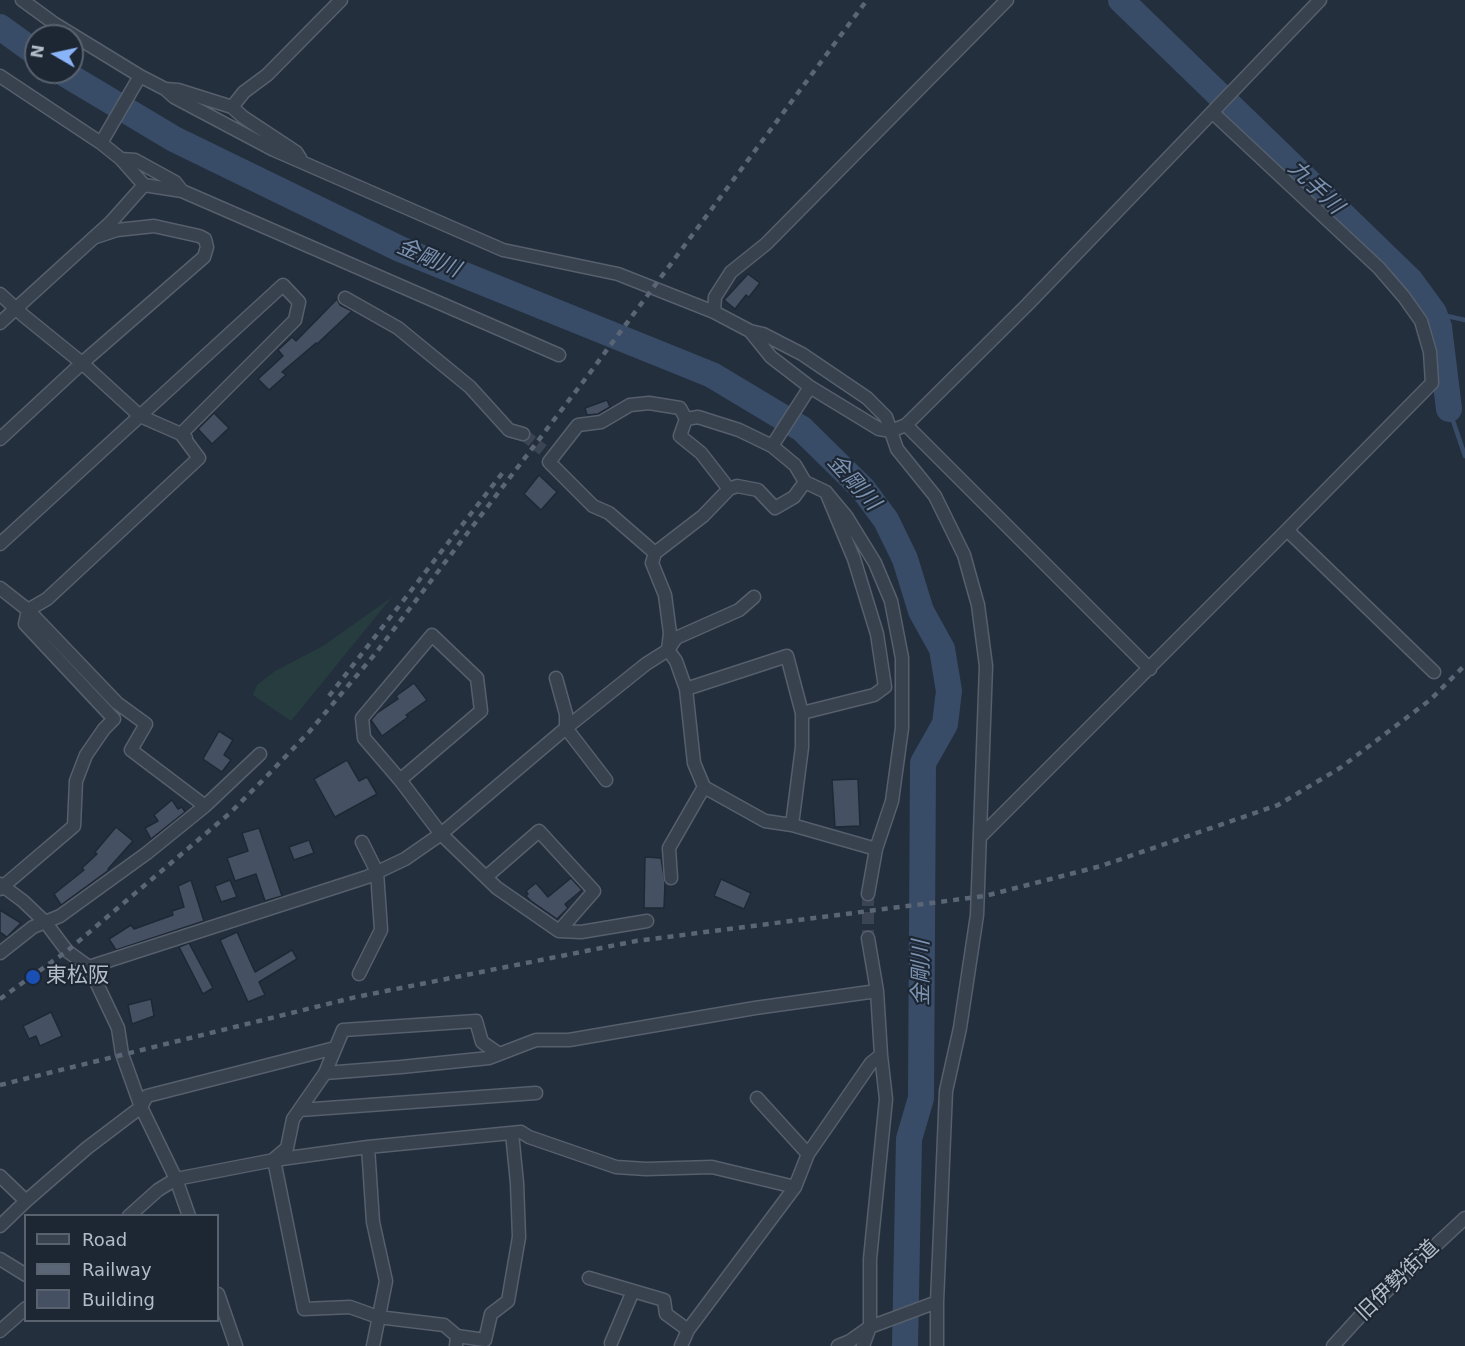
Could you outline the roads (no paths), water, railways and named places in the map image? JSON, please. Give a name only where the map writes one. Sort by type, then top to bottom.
[{"type":"street","points":[[22,0],[55,24],[165,89],[174,98],[274,150],[503,250],[618,274],[714,312],[802,354],[867,398],[886,417],[897,449],[935,496],[964,555],[978,605],[986,666],[977,915],[960,1028],[946,1091],[937,1346]]},
{"type":"street","points":[[232,107],[244,92],[267,75],[341,0]]},
{"type":"street","points":[[714,312],[715,297],[731,272],[766,244],[1007,0]]},
{"type":"street","points":[[750,331],[771,357],[807,392],[879,429],[891,431],[906,425],[1028,304],[1320,0]]},
{"type":"street","points":[[0,76],[101,143],[121,159],[144,185],[182,191],[559,355]]},
{"type":"street","points":[[101,143],[140,76]]},
{"type":"street","points":[[165,89],[178,90],[232,107],[243,117],[296,152],[303,163]]},
{"type":"street","points":[[980,837],[1150,669],[1432,383],[1430,352],[1421,321],[1398,290],[1362,253],[1212,112]]},
{"type":"street","points":[[121,159],[135,160],[175,182],[182,191]]},
{"type":"street","points":[[0,322],[111,222],[144,185]]},
{"type":"street","points":[[0,438],[204,257],[207,248],[205,239],[199,236],[159,226],[136,227],[93,238]]},
{"type":"street","points":[[0,544],[283,285],[299,302],[295,320],[181,434]]},
{"type":"street","points":[[0,294],[82,363],[140,416],[181,434],[205,454]]},
{"type":"street","points":[[345,298],[398,328],[470,387],[509,430],[523,434]]},
{"type":"street","points":[[772,446],[807,392]]},
{"type":"street","points":[[549,462],[578,425],[601,422],[630,405],[649,403],[680,408],[686,419],[680,435],[701,453],[729,489]]},
{"type":"street","points":[[686,419],[698,417],[739,430],[772,446],[795,465],[805,482],[826,492],[846,516],[875,563],[891,602],[902,658],[903,728],[892,801],[876,849],[868,894]]},
{"type":"street","points":[[906,425],[1150,669]]},
{"type":"street","points":[[28,610],[47,600],[199,458],[181,434]]},
{"type":"street","points":[[543,450],[549,462],[592,506],[609,513],[655,553]]},
{"type":"street","points":[[805,482],[794,497],[775,508],[758,490],[737,486],[729,489],[703,516],[655,553],[652,563],[665,595],[670,633],[668,650],[676,661],[686,689],[694,764],[704,787],[765,820],[792,825],[876,849]]},
{"type":"street","points":[[801,713],[874,695],[885,687],[877,634],[854,559],[826,492]]},
{"type":"street","points":[[1287,530],[1434,672]]},
{"type":"street","points":[[0,588],[28,610],[117,702],[146,724],[131,750],[205,806]]},
{"type":"street","points":[[89,967],[367,877],[405,859],[441,834],[566,728],[646,664],[668,650],[676,638],[739,610],[754,597]]},
{"type":"street","points":[[28,610],[25,624],[114,719],[86,755],[76,781],[74,826],[1,886],[46,922],[67,951],[89,967],[118,1028],[122,1054],[141,1107],[176,1179],[189,1214]]},
{"type":"street","points":[[400,780],[481,711],[477,678],[432,635],[362,718],[364,738],[400,780],[441,834],[496,888],[559,931],[581,932],[647,921]]},
{"type":"street","points":[[686,689],[787,656],[801,713],[802,747],[792,825]]},
{"type":"street","points":[[556,678],[566,714],[566,728],[606,780]]},
{"type":"street","points":[[0,953],[33,927],[60,916],[147,853],[205,806],[260,754]]},
{"type":"street","points":[[671,878],[669,848],[704,787]]},
{"type":"street","points":[[486,877],[539,831],[594,891],[559,931]]},
{"type":"street","points":[[359,974],[381,930],[377,872],[362,842]]},
{"type":"street","points":[[863,1346],[870,1327],[870,1259],[886,1099],[877,991],[868,938]]},
{"type":"street","points":[[325,1073],[489,1058],[536,1040],[569,1040],[756,1008],[877,991]]},
{"type":"street","points":[[274,1160],[287,1148],[294,1119],[325,1073],[343,1030],[476,1021],[482,1042],[499,1054]]},
{"type":"street","points":[[0,1226],[87,1149],[141,1107],[147,1096],[335,1048]]},
{"type":"street","points":[[681,1346],[688,1330],[795,1187],[808,1154],[871,1062],[881,1055]]},
{"type":"street","points":[[300,1110],[536,1093]]},
{"type":"street","points":[[757,1098],[808,1154]]},
{"type":"street","points":[[130,1214],[158,1190],[176,1179],[274,1160],[368,1147],[521,1132],[529,1137],[616,1167],[646,1169],[712,1167],[795,1187]]},
{"type":"street","points":[[274,1160],[304,1309],[350,1307],[378,1317],[444,1325],[457,1341],[485,1340],[491,1314],[508,1301],[519,1237],[512,1133]]},
{"type":"street","points":[[368,1147],[373,1222],[386,1281],[374,1346]]},
{"type":"street","points":[[0,1176],[26,1201]]},
{"type":"street","name":"旧伊勢街道","points":[[1333,1346],[1363,1313],[1465,1218]]},
{"type":"street","points":[[0,1259],[24,1274]]},
{"type":"street","points":[[589,1278],[664,1300],[666,1314],[688,1330]]},
{"type":"street","points":[[611,1343],[633,1291]]},
{"type":"street","points":[[219,1296],[236,1346]]},
{"type":"street","points":[[838,1346],[870,1327],[937,1302]]},
{"type":"street","points":[[0,1331],[24,1310]]},
{"type":"waterway","name":"九手川","points":[[1121,0],[1410,280],[1434,313],[1439,327],[1449,409]]},
{"type":"waterway","name":"金剛川","points":[[0,27],[24,44]]},
{"type":"waterway","name":"金剛川","points":[[82,84],[174,139],[400,249],[712,375],[802,429],[863,489],[886,520],[905,559],[921,611],[942,649],[949,691],[945,724],[923,763],[921,1098],[909,1139],[905,1346]]},
{"type":"waterway","points":[[1434,313],[1465,320]]},
{"type":"waterway","points":[[1449,409],[1465,456]]},
{"type":"tunnel","points":[[523,434],[543,450]]},
{"type":"tunnel","points":[[868,894],[868,938]]},
{"type":"railway","points":[[0,999],[67,951],[230,813],[309,732],[375,654],[589,374],[867,0]]},
{"type":"railway","points":[[329,696],[504,471]]},
{"type":"railway","points":[[0,1085],[356,997],[636,941],[985,896],[1101,866],[1278,805],[1340,768],[1430,700],[1465,665]]},
{"type":"place","name":"東松阪","points":[[33,977]]}]
